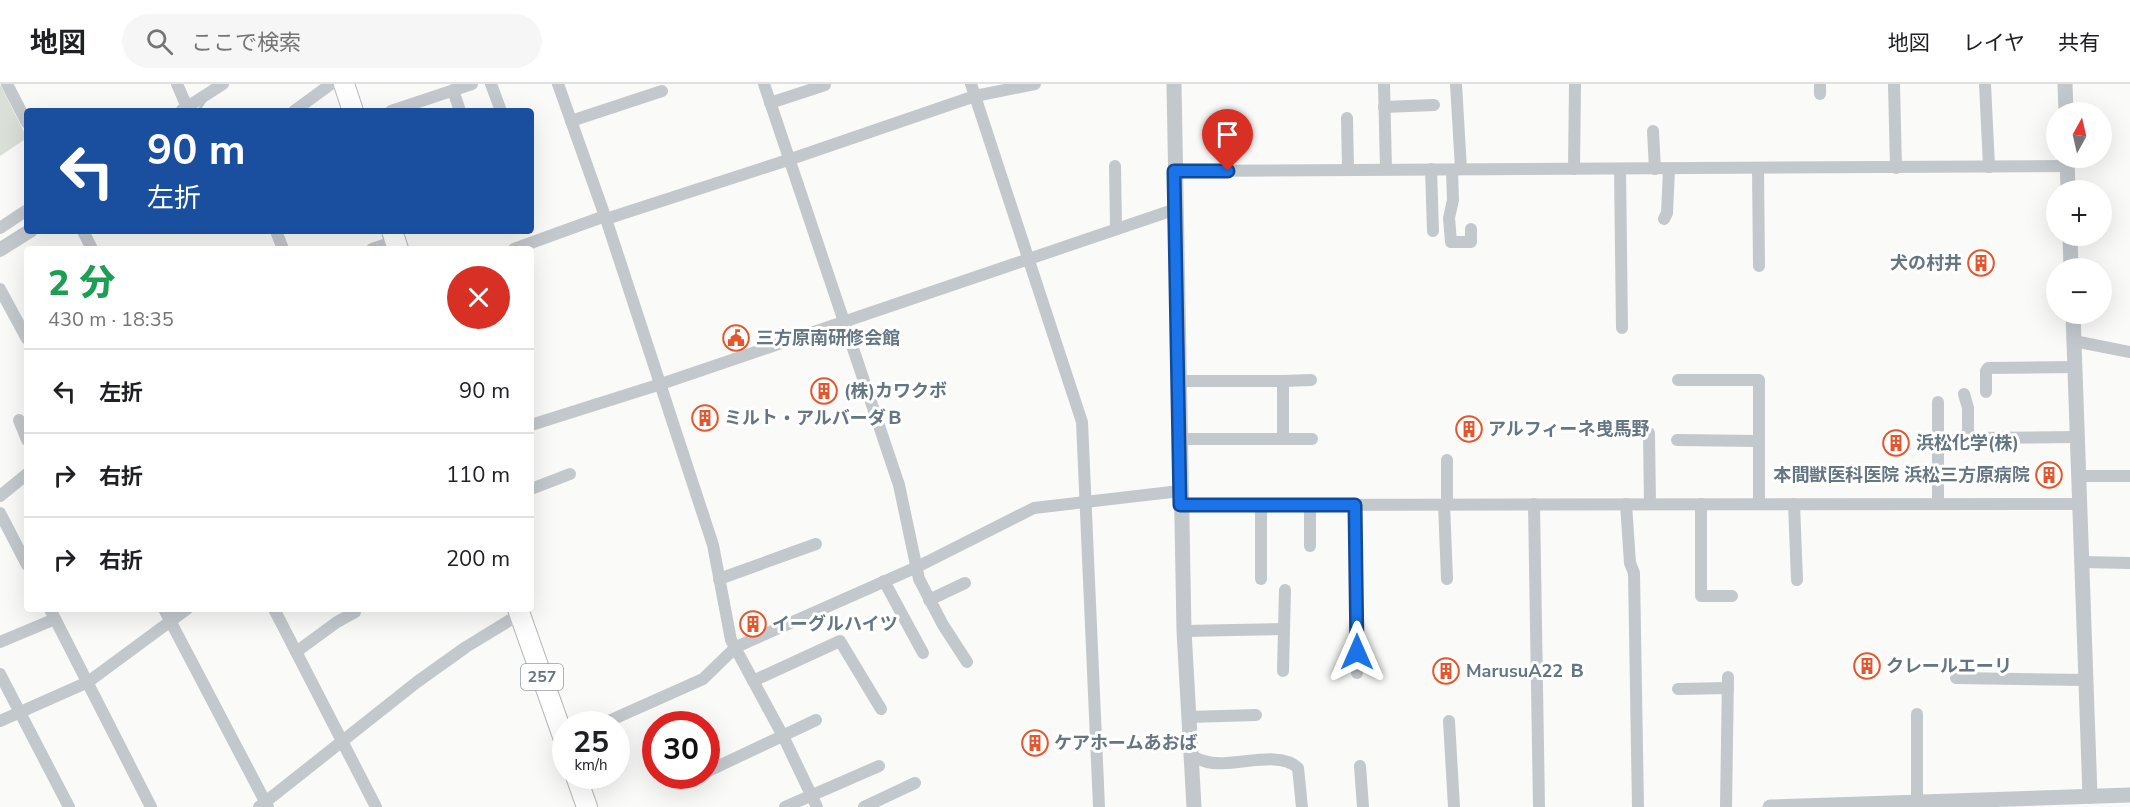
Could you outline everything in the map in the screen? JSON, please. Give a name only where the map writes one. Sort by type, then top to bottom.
[{"type":"highway","points":[[344,84],[352,108]]},
{"type":"highway","name":"257","points":[[519,612],[554,711]]},
{"type":"highway","points":[[580,789],[586,807]]},
{"type":"street","points":[[8,84],[24,117]]},
{"type":"street","points":[[177,84],[188,106],[223,84]]},
{"type":"street","points":[[298,108],[331,84]]},
{"type":"street","points":[[400,108],[472,84]]},
{"type":"street","points":[[491,84],[500,108]]},
{"type":"street","points":[[558,84],[661,384],[713,545],[731,640],[783,736],[817,807]]},
{"type":"street","points":[[764,84],[898,485],[919,579],[967,662]]},
{"type":"street","points":[[518,246],[531,237],[605,218],[790,159],[973,90],[1035,84]]},
{"type":"street","points":[[1174,84],[1180,498],[1184,631],[1194,807]]},
{"type":"street","points":[[1384,84],[1386,169]]},
{"type":"street","points":[[1456,84],[1456,170],[1449,218],[1451,242],[1471,242],[1471,229]]},
{"type":"street","points":[[1574,169],[1575,84]]},
{"type":"street","points":[[1894,84],[1896,168]]},
{"type":"street","points":[[1985,84],[1989,166]]},
{"type":"street","points":[[2065,84],[2066,102]]},
{"type":"street","points":[[770,103],[825,85]]},
{"type":"street","points":[[453,90],[459,108]]},
{"type":"street","points":[[973,90],[1082,422],[1099,807]]},
{"type":"street","points":[[571,122],[662,91]]},
{"type":"street","points":[[1384,107],[1434,105]]},
{"type":"street","points":[[1347,118],[1348,170]]},
{"type":"street","points":[[1653,131],[1655,169]]},
{"type":"street","points":[[1174,171],[1896,168],[2046,163]]},
{"type":"street","points":[[1115,166],[1116,228]]},
{"type":"street","points":[[1620,169],[1622,328]]},
{"type":"street","points":[[1664,219],[1667,213],[1668,169]]},
{"type":"street","points":[[1758,169],[1759,266]]},
{"type":"street","points":[[1431,170],[1433,231]]},
{"type":"street","points":[[534,424],[661,384],[1176,209]]},
{"type":"street","points":[[0,228],[24,212]]},
{"type":"street","points":[[0,251],[27,234]]},
{"type":"street","points":[[380,246],[395,240]]},
{"type":"street","points":[[1,291],[24,333]]},
{"type":"street","points":[[2073,324],[2091,796]]},
{"type":"street","points":[[2074,341],[2130,352]]},
{"type":"street","points":[[1986,392],[1986,372],[1992,367],[2075,367]]},
{"type":"street","points":[[1678,380],[1759,380],[1759,504]]},
{"type":"street","points":[[1178,381],[1311,381]]},
{"type":"street","points":[[1283,381],[1283,439]]},
{"type":"street","points":[[1964,393],[1968,408],[1970,438],[2077,437]]},
{"type":"street","points":[[1938,402],[1938,504]]},
{"type":"street","points":[[19,420],[24,432]]},
{"type":"street","points":[[1650,433],[1650,504]]},
{"type":"street","points":[[1179,439],[1312,439]]},
{"type":"street","points":[[1677,440],[1758,441]]},
{"type":"street","points":[[1447,460],[1445,504],[1447,579]]},
{"type":"street","points":[[534,488],[570,474]]},
{"type":"street","points":[[0,495],[24,476]]},
{"type":"street","points":[[2079,476],[2130,476]]},
{"type":"street","points":[[630,712],[703,679],[736,647],[917,567],[1034,508],[1085,501],[1180,498],[1261,505],[2079,504]]},
{"type":"street","points":[[1534,504],[1539,807]]},
{"type":"street","points":[[1626,504],[1630,563],[1634,573],[1638,807]]},
{"type":"street","points":[[1701,504],[1701,596],[1732,596]]},
{"type":"street","points":[[1794,504],[1797,580]]},
{"type":"street","points":[[1261,505],[1261,579]]},
{"type":"street","points":[[1310,505],[1310,546]]},
{"type":"street","points":[[1355,505],[1357,673]]},
{"type":"street","points":[[0,513],[24,558]]},
{"type":"street","points":[[719,579],[816,544]]},
{"type":"street","points":[[2082,562],[2130,562]]},
{"type":"street","points":[[884,581],[923,653]]},
{"type":"street","points":[[930,600],[965,583]]},
{"type":"street","points":[[1283,671],[1285,591]]},
{"type":"street","points":[[166,612],[264,805],[342,741],[466,647],[519,612]]},
{"type":"street","points":[[0,722],[88,682],[183,612]]},
{"type":"street","points":[[276,612],[376,807]]},
{"type":"street","points":[[296,652],[337,622],[355,612]]},
{"type":"street","points":[[0,642],[53,614],[151,807]]},
{"type":"street","points":[[1184,631],[1284,629]]},
{"type":"street","points":[[753,681],[840,641],[881,709]]},
{"type":"street","points":[[0,674],[69,807]]},
{"type":"street","points":[[1956,678],[2086,680]]},
{"type":"street","points":[[1678,689],[1728,683],[1726,807]]},
{"type":"street","points":[[1917,714],[1917,802]]},
{"type":"street","points":[[1189,717],[1256,715]]},
{"type":"street","points":[[720,765],[816,720]]},
{"type":"street","points":[[1449,721],[1454,807]]},
{"type":"street","points":[[1190,755],[1204,762],[1287,761],[1298,768],[1302,807]]},
{"type":"street","points":[[785,807],[879,766]]},
{"type":"street","points":[[1360,766],[1363,807]]},
{"type":"street","points":[[864,807],[915,783]]},
{"type":"street","points":[[1770,807],[2130,795]]},
{"type":"shaded area","points":[[0,84],[24,132],[24,140],[0,156]]},
{"type":"waterway","points":[[200,108],[205,101]]},
{"type":"waterway","points":[[0,243],[24,228]]},
{"type":"place","name":"犬の村井","points":[[1981,263]]},
{"type":"place","name":"三方原南研修会館","points":[[736,338]]},
{"type":"place","name":"(株)カワクボ","points":[[824,391]]},
{"type":"place","name":"ミルト・アルバーダＢ","points":[[705,418]]},
{"type":"place","name":"アルフィーネ曵馬野","points":[[1469,429]]},
{"type":"place","name":"浜松化学(株)","points":[[1896,443]]},
{"type":"place","name":"本間獣医科医院 浜松三方原病院","points":[[2049,475]]},
{"type":"place","name":"イーグルハイツ","points":[[753,624]]},
{"type":"place","name":"クレールエーリ","points":[[1867,666]]},
{"type":"place","name":"MarusuA22 Ｂ","points":[[1446,671]]},
{"type":"place","name":"ケアホームあおば","points":[[1035,743]]},
{"type":"route","points":[[1228,171],[1174,171],[1180,505],[1355,505],[1357,652]]}]
